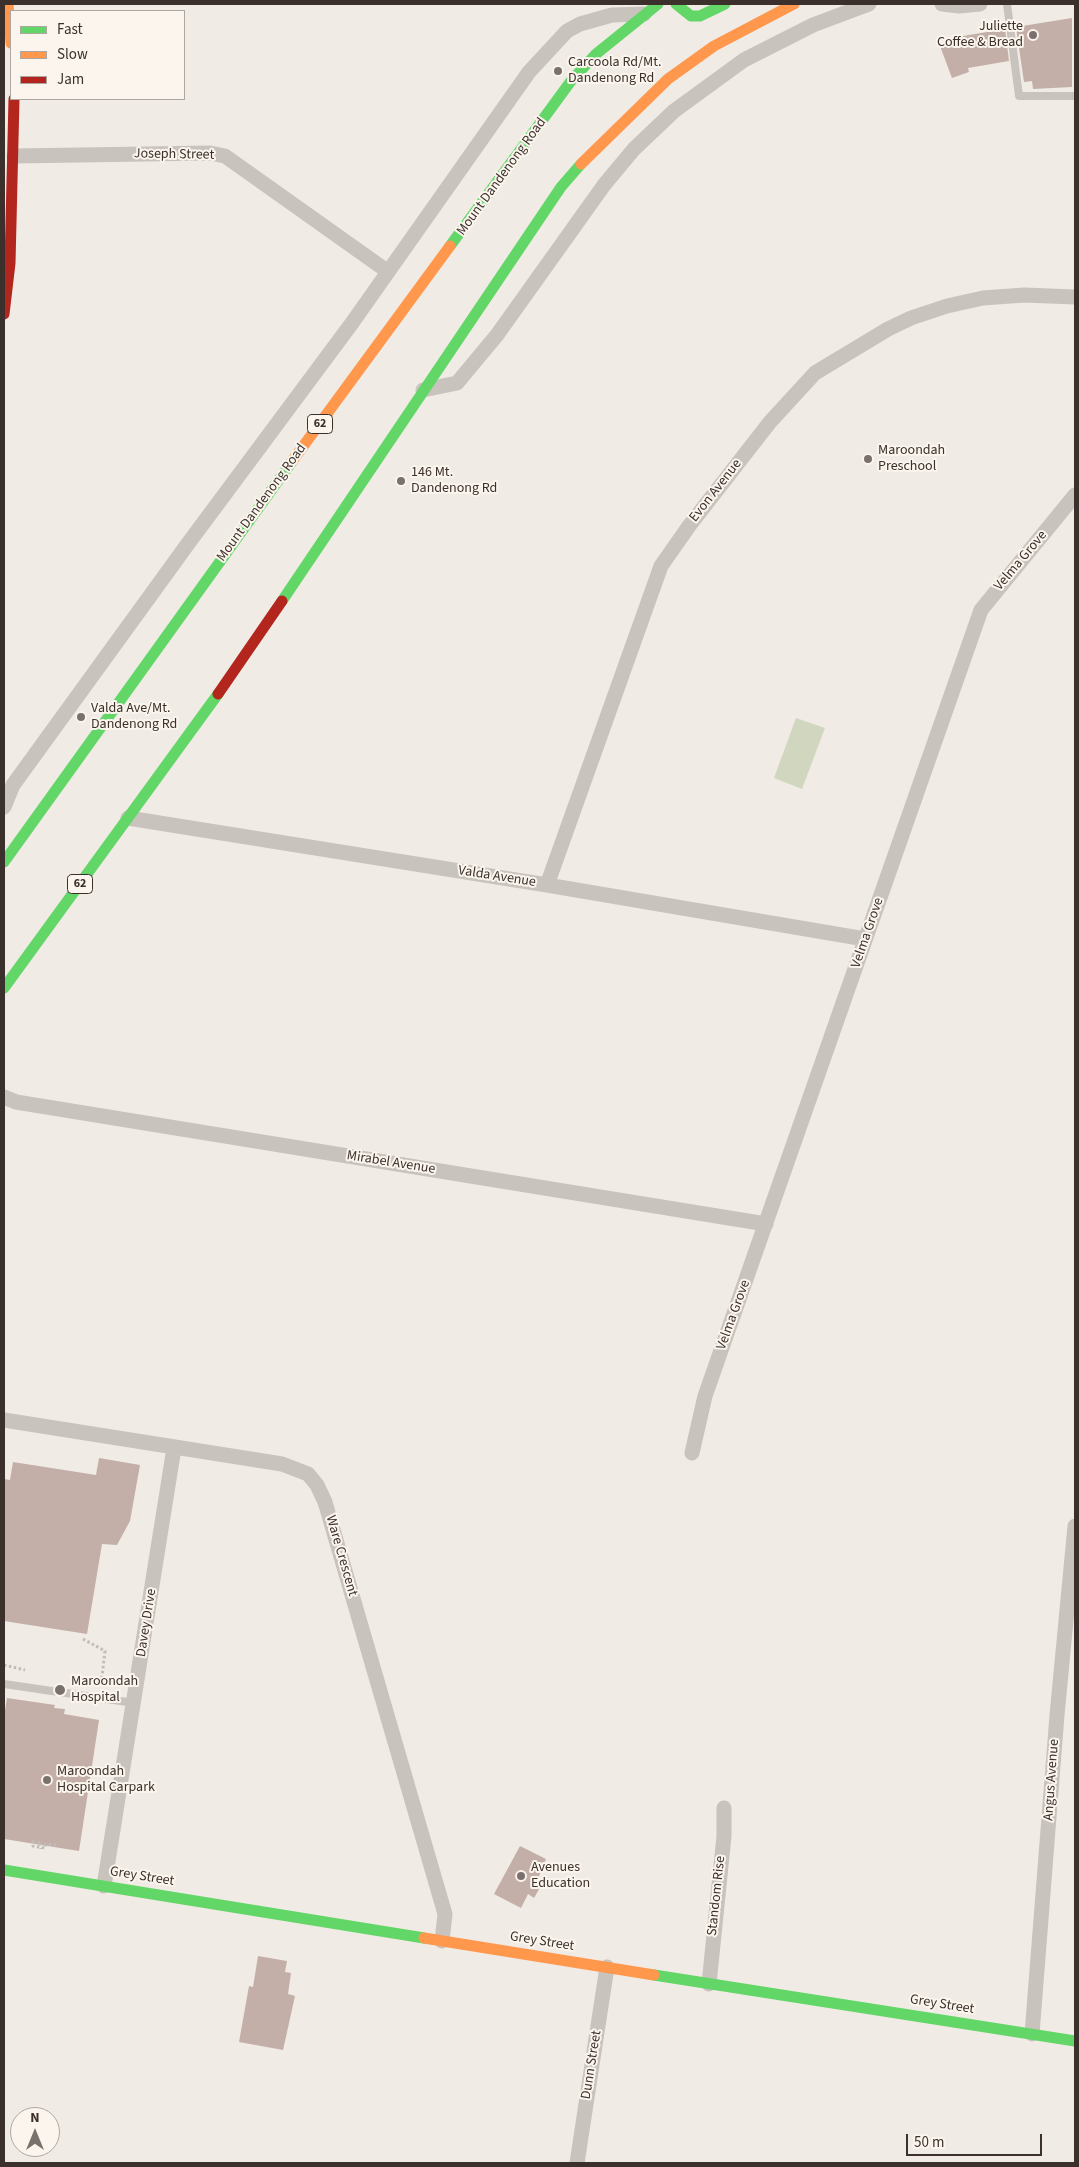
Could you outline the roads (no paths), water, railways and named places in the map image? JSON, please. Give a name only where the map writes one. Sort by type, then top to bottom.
[{"type":"main road","points":[[8,4],[10,30]]},
{"type":"main road","name":"Mount Dandenong Road","points":[[4,862],[184,609],[571,81],[596,54],[658,4]]},
{"type":"main road","points":[[676,4],[681,10],[691,16],[700,16],[725,4]]},
{"type":"main road","name":"62","points":[[4,988],[308,565],[423,390],[561,187],[593,150],[668,79],[714,46],[794,4]]},
{"type":"main road","points":[[4,314],[10,263],[14,100]]},
{"type":"main road","name":"Grey Street","points":[[4,1870],[709,1984],[1075,2040]]},
{"type":"street","points":[[423,390],[457,383],[497,335],[604,185],[634,149],[674,111],[744,60],[813,25],[869,4]]},
{"type":"street","points":[[942,4],[959,6],[980,4]]},
{"type":"street","points":[[4,807],[13,784],[352,323],[529,72],[567,31],[594,18],[612,15],[644,14]]},
{"type":"street","name":"Joseph Street","points":[[14,156],[210,153],[225,156],[387,272]]},
{"type":"street","name":"Evon Avenue","points":[[547,885],[661,566],[689,526],[770,422],[815,373],[851,349],[912,318],[947,306],[983,298],[1024,294],[1075,297]]},
{"type":"street","name":"Velma Grove","points":[[692,1454],[705,1396],[981,610],[1075,495]]},
{"type":"street","name":"Valda Avenue","points":[[128,818],[547,885],[866,939]]},
{"type":"street","name":"Mirabel Avenue","points":[[8,1101],[766,1224]]},
{"type":"street","name":"Ware Crescent","points":[[4,1420],[282,1464],[308,1474],[318,1485],[325,1502],[445,1914],[442,1941]]},
{"type":"street","name":"Davey Drive","points":[[104,1886],[174,1448]]},
{"type":"street","name":"Angus Avenue","points":[[1032,2034],[1057,1715],[1075,1526]]},
{"type":"street","name":"Standom Rise","points":[[709,1984],[724,1836],[724,1808]]},
{"type":"street","name":"Dunn Street","points":[[577,2163],[607,1967]]},
{"type":"lane","points":[[1007,4],[1019,96],[1075,96]]},
{"type":"lane","points":[[4,1684],[134,1703]]},
{"type":"place","name":"Juliette Coffee & Bread","points":[[1033,35]]},
{"type":"place","name":"Carcoola Rd/Mt. Dandenong Rd","points":[[558,71]]},
{"type":"place","name":"Maroondah Preschool","points":[[868,459]]},
{"type":"place","name":"146 Mt. Dandenong Rd","points":[[401,481]]},
{"type":"place","name":"Valda Ave/Mt. Dandenong Rd","points":[[81,717]]},
{"type":"place","name":"Maroondah Hospital","points":[[60,1690]]},
{"type":"place","name":"Maroondah Hospital Carpark","points":[[47,1780]]},
{"type":"place","name":"Avenues Education","points":[[521,1876]]}]
